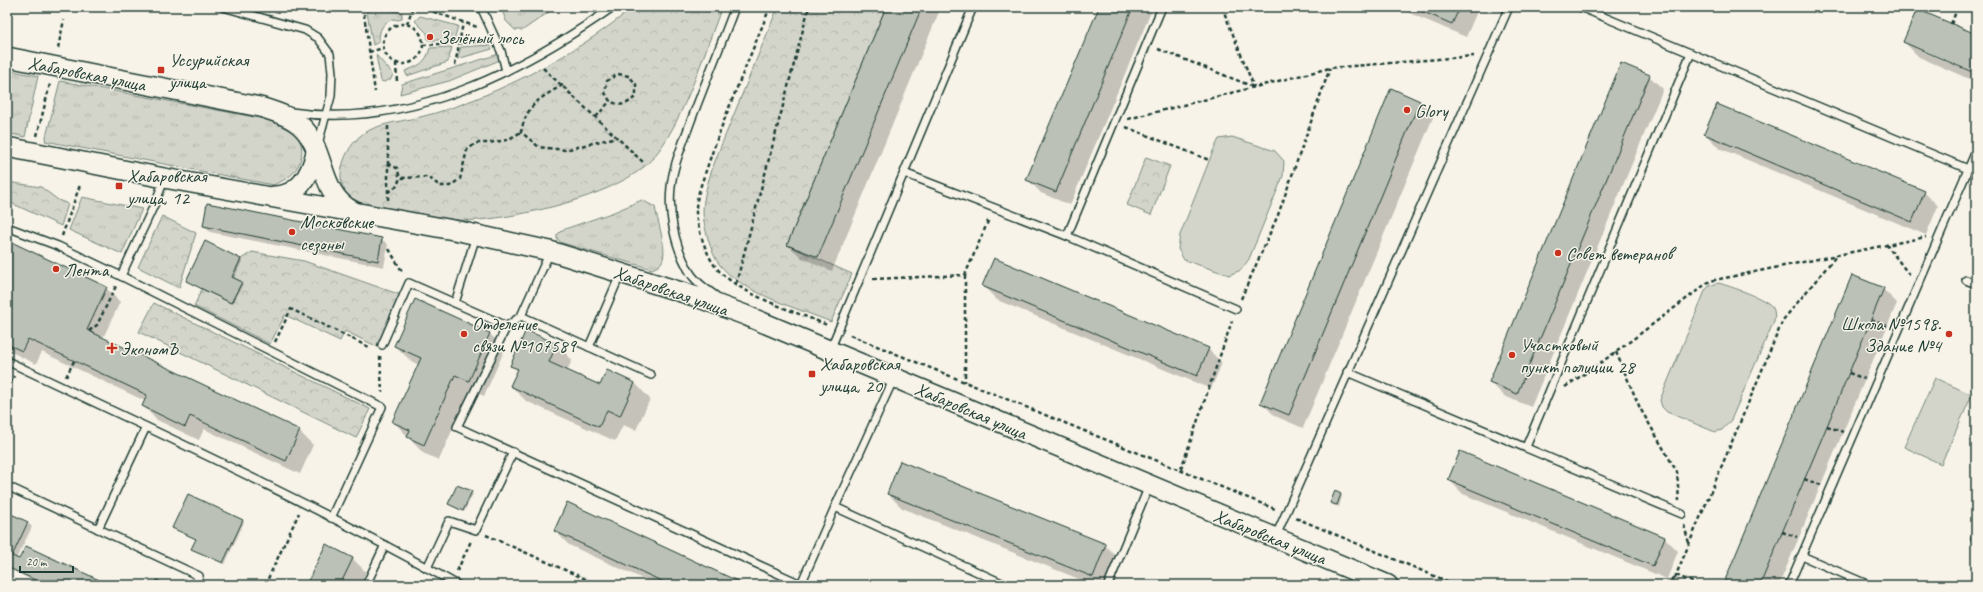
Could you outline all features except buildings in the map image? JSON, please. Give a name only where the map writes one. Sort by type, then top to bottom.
[{"type":"main road","name":"Хабаровская улица","points":[[7,57],[260,107],[293,120],[304,128],[313,140],[316,152],[336,198],[346,208],[360,214]]},
{"type":"main road","name":"Хабаровская улица","points":[[7,147],[550,251],[621,272],[694,296],[745,315],[1149,486],[1388,585]]},
{"type":"main road","name":"Хабаровская улица","points":[[266,196],[281,196],[293,192],[305,180],[313,167],[316,152]]},
{"type":"lane","points":[[223,7],[305,30],[318,38],[330,54],[332,73],[331,96],[316,152]]},
{"type":"lane","points":[[481,7],[501,51],[506,71]]},
{"type":"lane","name":"Хабаровская улица","points":[[260,107],[326,114],[388,111],[422,104],[461,91],[540,54],[581,30],[614,7]]},
{"type":"lane","points":[[735,7],[678,158],[671,186],[670,207],[673,228],[688,270],[702,286],[745,315]]},
{"type":"lane","points":[[830,351],[973,7]]},
{"type":"lane","points":[[1067,236],[1162,7]]},
{"type":"lane","points":[[1275,538],[1508,7]]},
{"type":"lane","points":[[1580,7],[1968,169]]},
{"type":"lane","points":[[1526,447],[1691,54]]},
{"type":"lane","points":[[1789,585],[1976,151]]},
{"type":"lane","points":[[904,173],[1067,236],[1236,309]]},
{"type":"lane","points":[[121,276],[156,201],[164,178]]},
{"type":"lane","points":[[7,227],[58,246],[121,276],[382,407],[331,518]]},
{"type":"lane","points":[[455,303],[476,236]]},
{"type":"lane","points":[[550,251],[521,316],[507,326],[457,427],[802,584],[835,506],[894,378]]},
{"type":"lane","points":[[589,347],[621,272]]},
{"type":"lane","points":[[1966,280],[1976,284]]},
{"type":"lane","points":[[382,345],[409,284],[507,326]]},
{"type":"lane","points":[[521,316],[651,375]]},
{"type":"lane","points":[[7,361],[303,504],[385,545],[455,583]]},
{"type":"lane","points":[[1348,372],[1682,514]]},
{"type":"lane","points":[[98,529],[146,427]]},
{"type":"lane","points":[[427,568],[449,522],[476,530],[513,452]]},
{"type":"lane","points":[[7,486],[199,576],[194,585]]},
{"type":"lane","points":[[1108,585],[1149,486]]},
{"type":"lane","points":[[835,506],[1006,585]]},
{"type":"lane","points":[[366,585],[385,545]]},
{"type":"lane","points":[[1802,556],[1869,585]]},
{"type":"path","points":[[363,7],[375,92]]},
{"type":"path","points":[[407,24],[413,7]]},
{"type":"path","points":[[420,7],[463,23],[455,64]]},
{"type":"path","points":[[770,7],[712,152],[701,184],[696,211],[708,255],[715,266],[736,284],[782,307],[1181,469],[1456,585]]},
{"type":"path","points":[[736,284],[809,7]]},
{"type":"path","points":[[1222,7],[1254,87]]},
{"type":"path","points":[[1951,24],[1958,7]]},
{"type":"path","points":[[58,48],[64,20]]},
{"type":"path","points":[[397,24],[407,24],[417,28],[423,38],[423,45],[423,49],[417,58],[407,64],[396,63],[388,57],[383,48],[384,38],[388,30],[397,24]]},
{"type":"path","points":[[423,45],[491,42]]},
{"type":"path","points":[[1146,45],[1254,87]]},
{"type":"path","points":[[369,52],[383,48]]},
{"type":"path","points":[[1114,122],[1330,68],[1488,55]]},
{"type":"path","points":[[396,63],[397,83]]},
{"type":"path","points":[[543,68],[564,85],[644,163]]},
{"type":"path","points":[[1181,469],[1236,309],[1278,215],[1330,68]]},
{"type":"path","points":[[618,74],[629,76],[636,84],[636,96],[628,104],[618,105],[610,101],[605,93],[607,81],[618,74]]},
{"type":"path","points":[[36,140],[51,80]]},
{"type":"path","points":[[400,178],[428,177],[440,186],[450,186],[460,179],[466,150],[476,143],[507,140],[521,132],[524,117],[537,99],[564,85]]},
{"type":"path","points":[[596,117],[610,101]]},
{"type":"path","points":[[1114,122],[1209,160]]},
{"type":"path","points":[[388,126],[388,205]]},
{"type":"path","points":[[521,132],[539,147],[565,150],[617,137]]},
{"type":"path","points":[[388,164],[396,168],[400,178],[397,186],[388,192]]},
{"type":"path","points":[[58,246],[80,185]]},
{"type":"path","points":[[965,382],[965,275],[993,208]]},
{"type":"path","points":[[1545,401],[1616,352],[1710,281],[1886,244],[1933,236]]},
{"type":"path","points":[[1886,244],[1913,282]]},
{"type":"path","points":[[389,249],[409,284]]},
{"type":"path","points":[[1674,585],[1676,575],[1783,320],[1837,254]]},
{"type":"path","points":[[859,280],[965,275]]},
{"type":"path","points":[[89,331],[97,325],[121,276]]},
{"type":"path","points":[[271,351],[291,309],[380,352]]},
{"type":"path","points":[[1871,320],[1894,328]]},
{"type":"path","points":[[382,345],[380,352],[382,407]]},
{"type":"path","points":[[1616,352],[1640,408],[1677,472],[1682,514],[1689,544]]},
{"type":"path","points":[[60,386],[74,361]]},
{"type":"path","points":[[1849,373],[1871,381]]},
{"type":"path","points":[[1826,426],[1848,434]]},
{"type":"path","points":[[1804,479],[1826,487]]},
{"type":"path","points":[[265,585],[303,504]]},
{"type":"path","points":[[455,583],[476,530],[599,585]]},
{"type":"path","points":[[1782,532],[1803,539]]},
{"type":"path","points":[[1666,585],[1676,575]]},
{"type":"path","points":[[1676,575],[1699,585]]},
{"type":"green space","points":[[366,7],[378,7],[402,13],[402,18],[399,20],[393,19],[384,25],[380,34],[379,42],[373,45]]},
{"type":"green space","points":[[501,7],[556,7],[523,30],[515,30],[506,21]]},
{"type":"green space","points":[[633,7],[722,7],[690,92],[669,135],[657,153],[645,166],[629,177],[589,196],[566,203],[519,214],[478,220],[452,219],[371,206],[350,197],[344,190],[341,174],[343,165],[350,147],[362,134],[387,124],[449,109],[531,74],[595,36]]},
{"type":"green space","points":[[778,7],[886,7],[787,245],[852,274],[831,322],[771,299],[741,283],[729,274],[716,259],[710,246],[704,224],[704,201],[714,165]]},
{"type":"green space","points":[[420,16],[458,26],[454,40],[428,40],[427,33],[415,21]]},
{"type":"green space","points":[[490,45],[492,49],[457,59],[461,47]]},
{"type":"green space","points":[[452,47],[448,62],[407,76],[405,71],[424,61],[430,48]]},
{"type":"green space","points":[[499,54],[500,60],[449,81],[400,94],[402,84]]},
{"type":"green space","points":[[376,55],[393,74],[391,79],[384,82],[381,81]]},
{"type":"green space","points":[[7,70],[38,76],[25,137],[7,133]]},
{"type":"green space","points":[[60,81],[276,121],[292,131],[299,139],[302,150],[300,161],[295,171],[291,175],[273,185],[45,141]]},
{"type":"green space","points":[[1232,137],[1275,151],[1284,161],[1283,176],[1249,259],[1241,270],[1229,275],[1184,260],[1178,249],[1180,235],[1213,151],[1219,139]]},
{"type":"green space","points":[[1146,157],[1170,166],[1151,215],[1127,205]]},
{"type":"green space","points":[[7,182],[41,187],[58,200],[68,204],[61,226],[9,202],[11,196],[7,194]]},
{"type":"green space","points":[[82,197],[142,209],[122,254],[69,230]]},
{"type":"green space","points":[[642,200],[655,207],[663,241],[663,259],[657,267],[652,269],[562,243],[557,239],[557,235],[562,230],[614,212]]},
{"type":"green space","points":[[162,216],[196,233],[179,288],[138,267]]},
{"type":"green space","points":[[252,252],[304,261],[401,295],[378,347],[345,331],[340,341],[285,315],[270,344],[194,306],[202,289],[231,303],[242,282],[232,277],[241,259]]},
{"type":"green space","points":[[1719,283],[1764,300],[1773,308],[1775,316],[1731,420],[1722,430],[1715,432],[1667,412],[1662,407],[1660,400],[1705,291],[1709,286]]},
{"type":"green space","points":[[154,303],[370,409],[356,438],[139,332]]},
{"type":"green space","points":[[1935,378],[1972,395],[1941,464],[1904,447]]},
{"type":"place","name":"Зелёный лось","points":[[430,37]]},
{"type":"place","name":"Уссурийская улица","points":[[161,70]]},
{"type":"place","name":"Glory","points":[[1407,110]]},
{"type":"place","name":"Хабаровская улица, 12","points":[[119,186]]},
{"type":"place","name":"Московские сезоны","points":[[292,232]]},
{"type":"place","name":"Совет ветеранов","points":[[1558,253]]},
{"type":"place","name":"Лента","points":[[56,269]]},
{"type":"place","name":"Отделение связи №107589","points":[[464,334]]},
{"type":"place","name":"Школа №1598. Здание №4","points":[[1949,334]]},
{"type":"place","name":"ЭкономЪ","points":[[112,348]]},
{"type":"place","name":"Участковый пункт полиции 28","points":[[1512,355]]},
{"type":"place","name":"Хабаровская улица, 20","points":[[812,374]]}]
